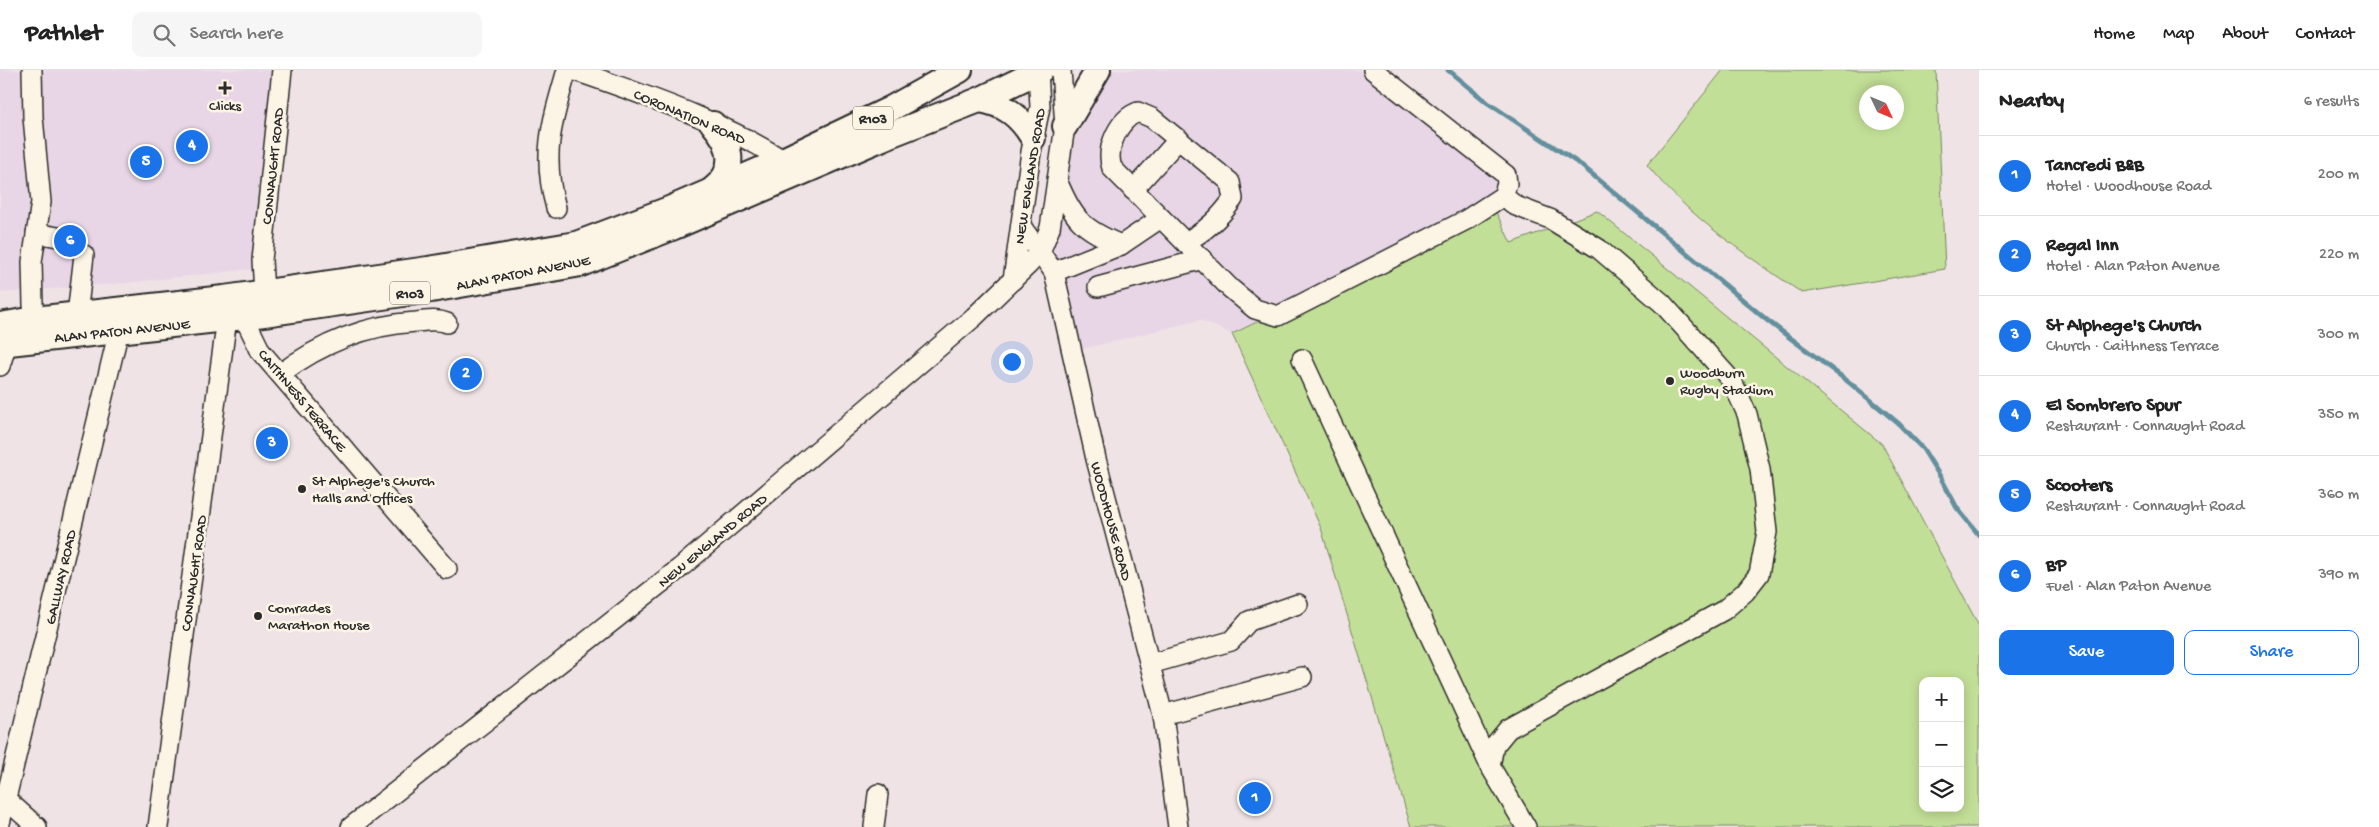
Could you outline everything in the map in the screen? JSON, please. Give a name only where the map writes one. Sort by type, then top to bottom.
[{"type":"main road","name":"ALAN PATON AVENUE","points":[[2,337],[119,330],[235,318],[431,290],[580,264],[793,166],[960,70]]},
{"type":"main road","name":"ALAN PATON AVENUE","points":[[2,337],[35,319],[264,292],[428,269],[576,244],[711,192],[892,134],[979,100],[1045,70]]},
{"type":"main road","points":[[1065,126],[1098,70]]},
{"type":"main road","points":[[979,100],[991,102],[1014,113],[1025,124],[1033,138]]},
{"type":"main road","points":[[711,192],[723,182],[729,163],[727,142],[714,124]]},
{"type":"street","points":[[32,70],[33,118],[42,202],[32,262],[35,319]]},
{"type":"street","name":"CONNAUGHT ROAD","points":[[264,292],[262,260],[282,70]]},
{"type":"street","points":[[556,208],[550,185],[548,153],[550,128],[567,70]]},
{"type":"street","name":"CORONATION ROAD","points":[[573,70],[714,124],[793,166]]},
{"type":"street","name":"NEW ENGLAND ROAD","points":[[351,827],[680,568],[974,317],[1040,252],[1050,228],[1065,126],[1045,70]]},
{"type":"street","name":"NEW ENGLAND ROAD","points":[[1013,280],[1033,138],[1040,107],[1045,70]]},
{"type":"street","points":[[1186,242],[1201,234],[1233,200],[1234,193],[1230,182],[1152,118],[1138,112],[1115,135],[1110,145],[1109,158],[1112,168],[1230,288],[1255,309],[1278,316],[1466,220],[1503,196],[1507,184],[1506,175],[1373,70]]},
{"type":"street","points":[[1133,190],[1179,140]]},
{"type":"street","points":[[1057,179],[1066,203],[1077,219],[1093,233],[1121,245]]},
{"type":"street","points":[[1490,766],[1494,746],[1508,728],[1724,610],[1745,592],[1760,574],[1767,532],[1760,469],[1747,414],[1732,381],[1662,303],[1599,249],[1550,219],[1516,206],[1503,196]]},
{"type":"street","points":[[1054,272],[1121,245],[1161,218]]},
{"type":"street","name":"WOODHOUSE ROAD","points":[[1021,226],[1054,272],[1096,459],[1163,714],[1178,827]]},
{"type":"street","points":[[36,233],[58,237]]},
{"type":"street","points":[[76,315],[84,256]]},
{"type":"street","points":[[1098,287],[1203,259]]},
{"type":"street","name":"CONNAUGHT ROAD","points":[[158,827],[235,318]]},
{"type":"street","name":"CAITHNESS TERRACE","points":[[235,318],[261,352],[447,569]]},
{"type":"street","points":[[280,374],[318,349],[362,331],[399,323],[438,320],[447,323]]},
{"type":"street","name":"GALLWAY ROAD","points":[[0,823],[3,797],[119,330]]},
{"type":"street","points":[[0,366],[2,337]]},
{"type":"street","points":[[1302,359],[1490,766],[1526,827]]},
{"type":"street","points":[[1150,664],[1231,641],[1249,621],[1298,604]]},
{"type":"street","points":[[1163,714],[1302,677]]},
{"type":"street","name":"NEW ENGLAND ROAD","points":[[369,827],[389,806],[401,788]]},
{"type":"street","points":[[874,827],[878,794]]},
{"type":"street","points":[[3,797],[37,827]]},
{"type":"shaded area","points":[[0,70],[277,70],[253,269],[126,283],[0,293]]},
{"type":"shaded area","points":[[1088,70],[1385,70],[1513,173],[1497,203],[1232,334],[1200,320],[1078,350],[1052,260],[1080,86]]},
{"type":"green space","points":[[1723,70],[1936,70],[1945,269],[1802,293],[1720,235],[1700,219],[1647,165]]},
{"type":"green space","name":"Woodburn Rugby Stadium","points":[[1494,208],[1511,243],[1597,211],[1882,444],[1979,626],[1979,827],[1411,827],[1321,528],[1232,334]]},
{"type":"waterway","points":[[1448,70],[1488,103],[1581,165],[1768,321],[1850,383],[1899,424],[1923,449],[1957,508],[1979,535]]},
{"type":"tunnel","points":[[58,237],[77,244],[84,255]]},
{"type":"place","name":"Clicks","points":[[225,88]]},
{"type":"place","name":"El Sombrero Spur","points":[[192,146]]},
{"type":"place","name":"Scooters","points":[[146,162]]},
{"type":"place","name":"BP","points":[[70,241]]},
{"type":"place","name":"Regal Inn","points":[[466,374]]},
{"type":"place","name":"Woodburn Rugby Stadium","points":[[1670,381]]},
{"type":"place","name":"St Alphege's Church","points":[[272,443]]},
{"type":"place","name":"St Alphege's Church Halls and Offices","points":[[302,489]]},
{"type":"place","name":"Comrades Marathon House","points":[[258,616]]},
{"type":"place","name":"Tancredi B&B","points":[[1255,798]]}]
